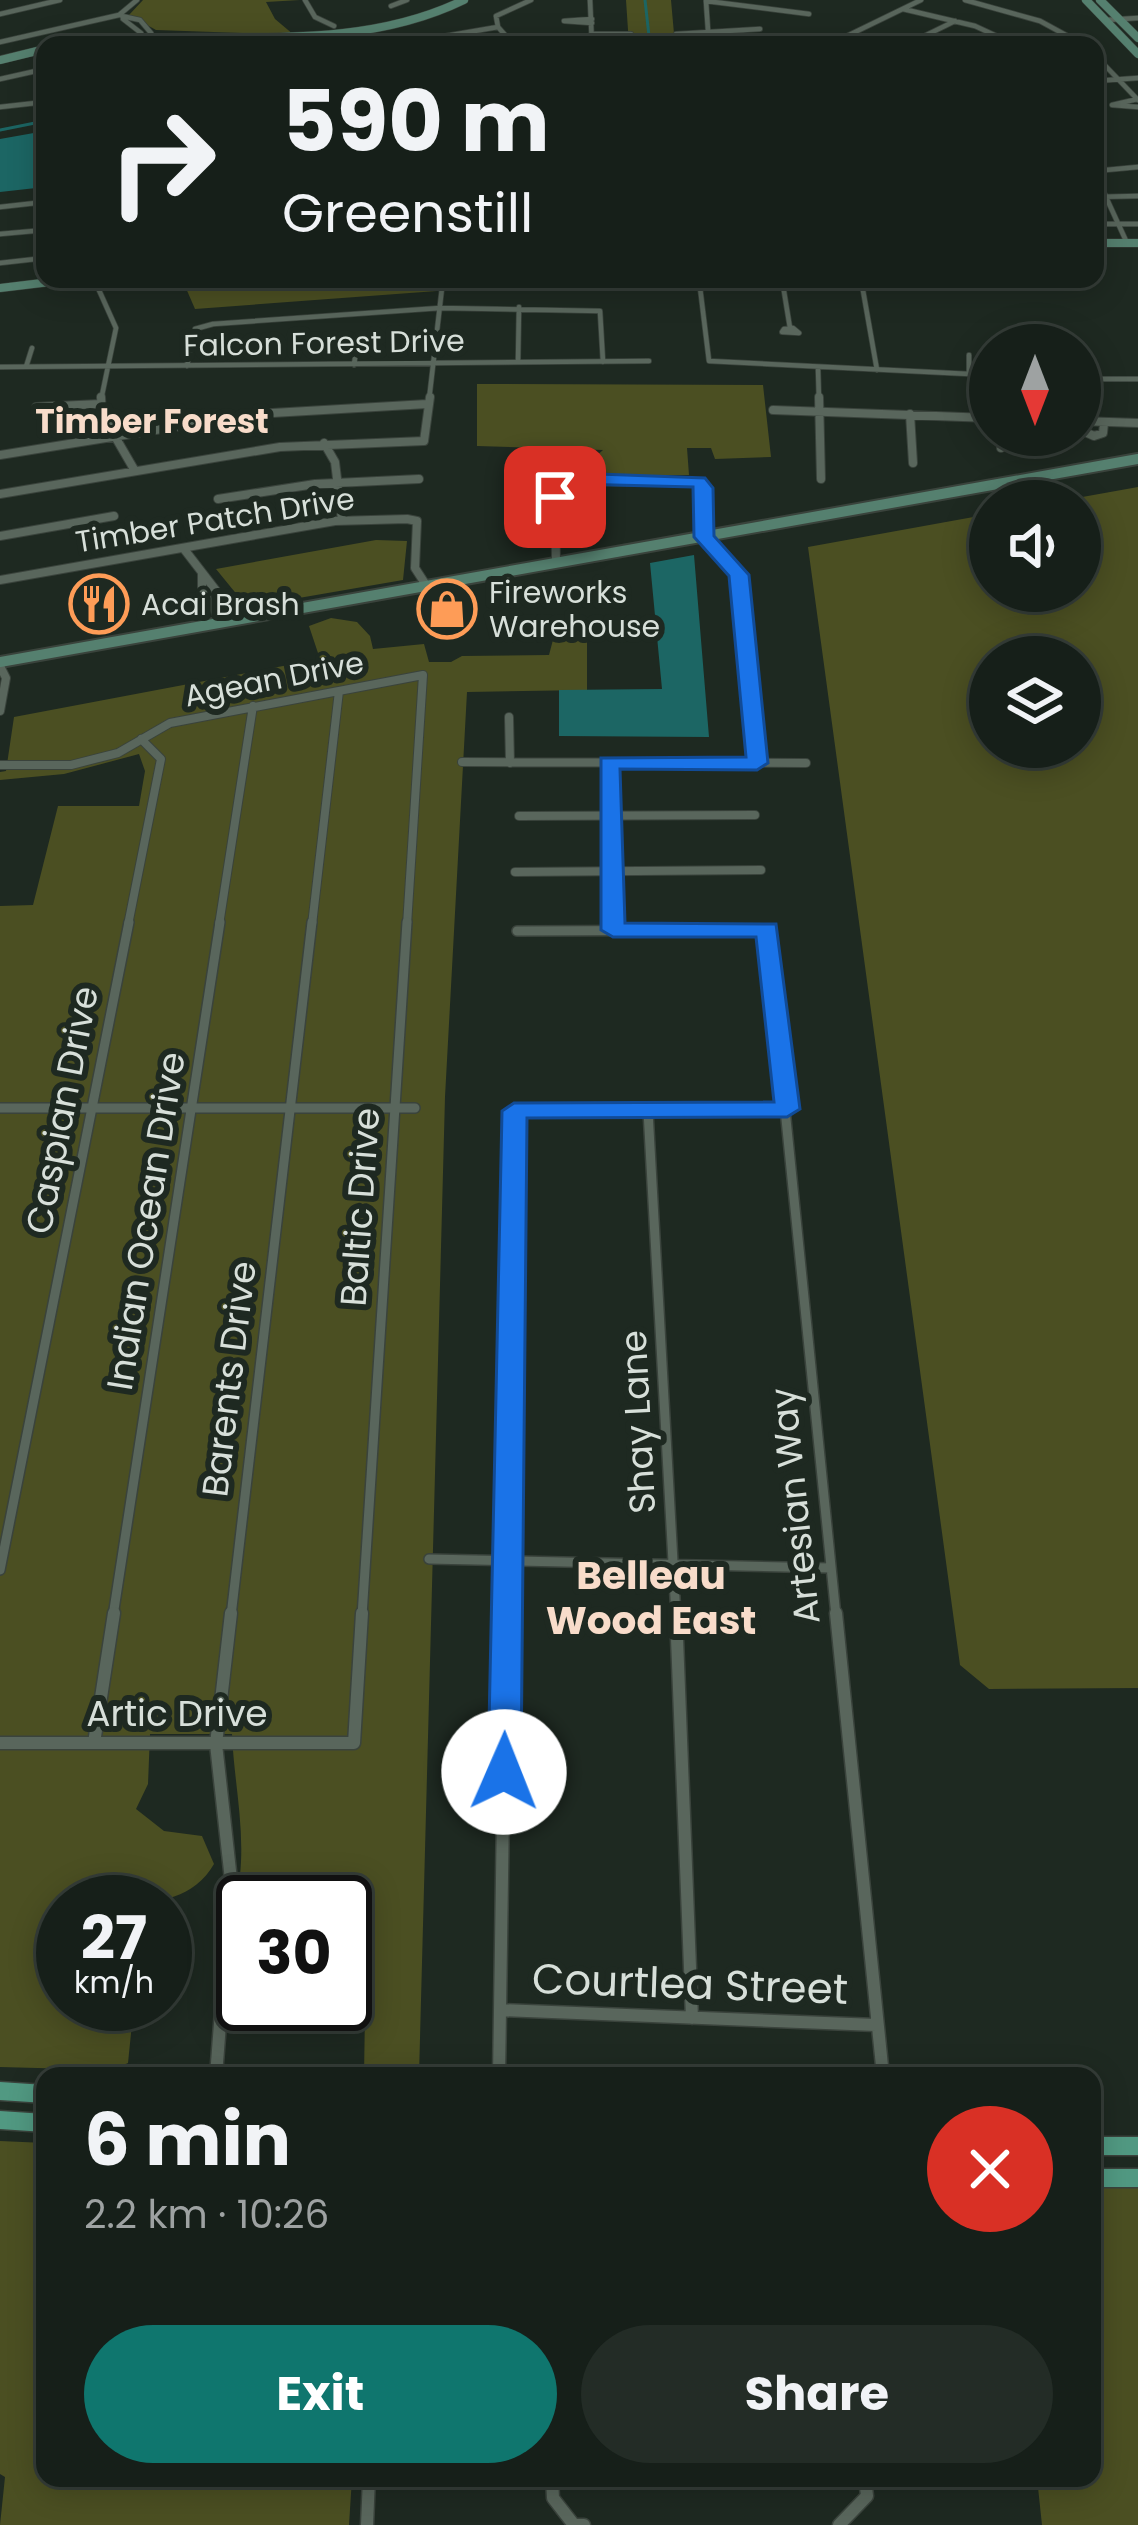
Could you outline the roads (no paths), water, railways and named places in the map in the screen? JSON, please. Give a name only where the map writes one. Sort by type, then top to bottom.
[{"type":"main road","points":[[304,36],[360,33],[434,16],[464,0]]},
{"type":"main road","points":[[1085,0],[1138,53]]},
{"type":"main road","points":[[1100,0],[1138,40]]},
{"type":"main road","points":[[126,36],[250,36]]},
{"type":"main road","points":[[0,60],[36,52]]},
{"type":"main road","points":[[1104,246],[1134,245]]},
{"type":"main road","points":[[0,285],[36,279]]},
{"type":"main road","points":[[0,285],[36,282]]},
{"type":"main road","points":[[0,664],[1138,459]]},
{"type":"main road","points":[[0,2091],[36,2093]]},
{"type":"main road","points":[[0,2120],[36,2122]]},
{"type":"main road","points":[[1101,2146],[1138,2146]]},
{"type":"main road","points":[[1101,2177],[1138,2178]]},
{"type":"street","points":[[0,14],[60,0]]},
{"type":"street","points":[[0,38],[119,15],[137,0]]},
{"type":"street","points":[[305,0],[315,17],[334,26]]},
{"type":"street","points":[[391,6],[407,0]]},
{"type":"street","points":[[498,28],[500,12],[528,0]]},
{"type":"street","points":[[590,0],[591,34],[631,34]]},
{"type":"street","points":[[836,36],[918,0]]},
{"type":"street","points":[[965,0],[1040,21],[1068,36]]},
{"type":"street","points":[[987,5],[1002,0]]},
{"type":"street","points":[[707,34],[706,1],[809,14]]},
{"type":"street","points":[[903,9],[995,36]]},
{"type":"street","points":[[119,15],[146,33]]},
{"type":"street","points":[[1106,20],[1138,18]]},
{"type":"street","points":[[924,36],[955,21]]},
{"type":"street","points":[[449,36],[498,28]]},
{"type":"street","points":[[498,28],[506,36]]},
{"type":"street","points":[[676,34],[760,29]]},
{"type":"street","points":[[360,33],[365,36]]},
{"type":"street","points":[[1126,41],[1138,40]]},
{"type":"street","points":[[1104,64],[1138,102]]},
{"type":"street","points":[[0,80],[36,71]]},
{"type":"street","points":[[1104,81],[1138,78]]},
{"type":"street","points":[[0,107],[36,103]]},
{"type":"street","points":[[1104,171],[1138,167]]},
{"type":"street","points":[[1104,191],[1134,245]]},
{"type":"street","points":[[1107,197],[1138,196]]},
{"type":"street","points":[[0,207],[36,203]]},
{"type":"street","points":[[1104,224],[1138,224]]},
{"type":"street","points":[[0,235],[36,231]]},
{"type":"street","points":[[0,263],[36,259]]},
{"type":"street","points":[[98,288],[116,328],[100,404],[135,471]]},
{"type":"street","points":[[0,494],[324,443],[424,441],[437,362],[442,288]]},
{"type":"street","points":[[700,288],[705,355],[719,363],[969,374]]},
{"type":"street","points":[[783,288],[790,328]]},
{"type":"street","points":[[863,288],[877,370]]},
{"type":"street","points":[[518,362],[519,307]]},
{"type":"street","points":[[187,366],[196,328],[302,316],[519,307],[586,308],[602,314],[603,362]]},
{"type":"street","points":[[354,365],[357,344]]},
{"type":"street","points":[[26,367],[32,347]]},
{"type":"street","points":[[272,365],[274,351]]},
{"type":"street","name":"Falcon Forest Drive","points":[[0,367],[649,361]]},
{"type":"street","points":[[818,368],[821,478]]},
{"type":"street","points":[[1101,379],[1138,380]]},
{"type":"street","points":[[36,407],[100,404]]},
{"type":"street","points":[[0,454],[307,408],[427,404]]},
{"type":"street","points":[[772,410],[969,417]]},
{"type":"street","points":[[910,414],[913,463]]},
{"type":"street","points":[[1101,423],[1138,423]]},
{"type":"street","points":[[1101,434],[1104,423]]},
{"type":"street","points":[[324,443],[335,462],[342,520]]},
{"type":"street","points":[[556,563],[555,485],[572,478],[698,482],[704,488],[704,537],[734,566],[740,580],[757,763]]},
{"type":"street","points":[[218,499],[338,483],[419,479]]},
{"type":"street","points":[[0,536],[114,516]]},
{"type":"street","name":"Timber Patch Drive","points":[[0,580],[342,520],[413,519],[417,521],[415,568],[426,586]]},
{"type":"street","points":[[184,549],[202,574],[218,586],[238,619]]},
{"type":"street","points":[[202,574],[202,589],[221,622]]},
{"type":"street","points":[[0,664],[0,711]]},
{"type":"street","name":"Agean Drive","points":[[0,764],[71,765],[118,753],[170,723],[423,675]]},
{"type":"street","name":"Baltic Drive","points":[[354,1743],[423,675]]},
{"type":"street","name":"Barents Drive","points":[[216,2067],[230,1880],[216,1744],[339,691]]},
{"type":"street","name":"Indian Ocean Drive","points":[[94,1743],[253,706]]},
{"type":"street","points":[[509,717],[510,763]]},
{"type":"street","name":"Caspian Drive","points":[[0,1570],[161,759],[141,739]]},
{"type":"street","points":[[463,762],[806,763]]},
{"type":"street","points":[[518,931],[613,930],[608,763]]},
{"type":"street","points":[[519,816],[755,815]]},
{"type":"street","points":[[515,872],[760,871]]},
{"type":"street","name":"Artesian Way","points":[[613,930],[767,929],[882,2067]]},
{"type":"street","points":[[0,1108],[415,1108]]},
{"type":"street","points":[[499,2067],[514,1111],[787,1109]]},
{"type":"street","name":"Shay Lane","points":[[648,1111],[674,1568],[692,2018]]},
{"type":"street","points":[[429,1559],[831,1568]]},
{"type":"street","name":"Artic Drive","points":[[0,1743],[354,1743]]},
{"type":"street","name":"Courtlea Street","points":[[500,2010],[876,2025]]},
{"type":"street","points":[[367,2525],[369,2487]]},
{"type":"street","points":[[552,2487],[553,2498],[574,2524],[584,2525]]},
{"type":"street","points":[[839,2525],[867,2496],[866,2487]]},
{"type":"water","points":[[36,133],[36,188],[0,192],[0,139]]},
{"type":"water","points":[[694,555],[709,737],[559,736],[559,690],[662,689],[650,563]]},
{"type":"waterway","points":[[645,0],[649,36]]},
{"type":"waterway","points":[[0,130],[36,123]]},
{"type":"place","name":"Acai Brash","points":[[99,604]]},
{"type":"place","name":"Fireworks Warehouse","points":[[447,609]]},
{"type":"district","name":"Timber Forest","points":[[152,421]]},
{"type":"district","name":"Belleau Wood East","points":[[651,1598]]}]
